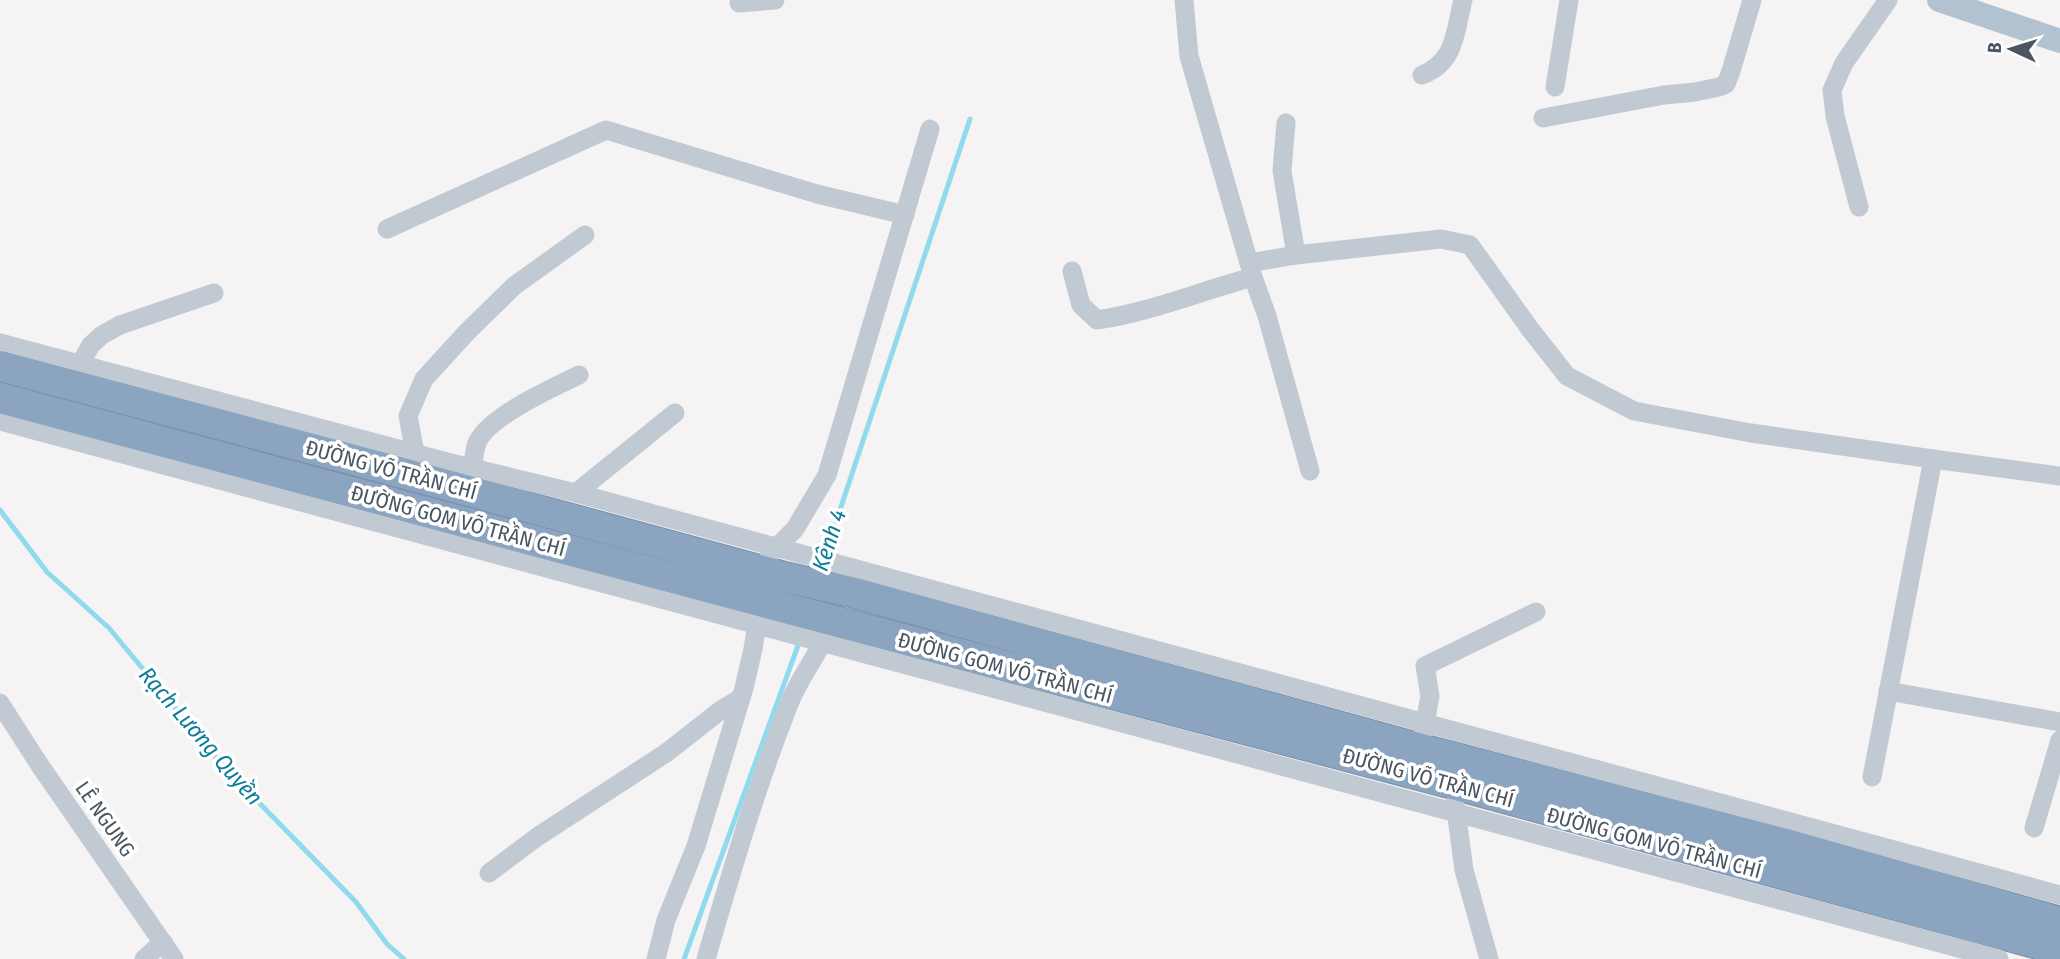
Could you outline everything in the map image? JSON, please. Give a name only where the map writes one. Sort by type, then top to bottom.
[{"type":"highway","name":"ĐƯỜNG VÕ TRẦN CHÍ","points":[[0,366],[771,564],[855,593],[1423,736],[1786,844],[2049,933]]},
{"type":"highway","name":"ĐƯỜNG VÕ TRẦN CHÍ","points":[[0,398],[1455,799],[2049,933]]},
{"type":"main road","points":[[1938,0],[2060,41]]},
{"type":"street","points":[[739,3],[775,0]]},
{"type":"street","points":[[1184,0],[1189,55],[1310,471]]},
{"type":"street","points":[[1422,75],[1432,72],[1443,63],[1451,48],[1463,0]]},
{"type":"street","points":[[1555,87],[1569,0]]},
{"type":"street","points":[[1543,118],[1664,95],[1695,92],[1726,84],[1752,0]]},
{"type":"street","points":[[1859,207],[1835,116],[1832,90],[1844,63],[1888,0]]},
{"type":"street","points":[[1286,123],[1282,171],[1296,255]]},
{"type":"street","points":[[771,564],[827,475],[930,129]]},
{"type":"street","points":[[387,229],[606,130],[817,194],[905,215]]},
{"type":"street","points":[[415,453],[408,415],[424,379],[514,286],[585,235]]},
{"type":"street","points":[[1072,271],[1081,305],[1097,320],[1151,309],[1296,255],[1441,239],[1469,245],[1567,376],[1634,411],[1751,433],[2060,476]]},
{"type":"street","points":[[80,365],[91,345],[120,325],[214,293]]},
{"type":"street","points":[[0,343],[576,494],[771,564],[1423,736],[2060,895]]},
{"type":"street","points":[[473,468],[477,441],[486,429],[524,404],[579,375]]},
{"type":"street","points":[[576,494],[675,413]]},
{"type":"street","name":"ĐƯỜNG GOM VÕ TRẦN CHÍ","points":[[0,421],[764,610]]},
{"type":"street","points":[[1872,777],[1933,459]]},
{"type":"street","points":[[656,959],[666,920],[707,812],[764,610]]},
{"type":"street","points":[[1423,736],[1430,696],[1425,666],[1536,612]]},
{"type":"street","points":[[706,959],[747,821],[789,701],[817,656],[825,627]]},
{"type":"street","points":[[1888,691],[2060,722]]},
{"type":"street","points":[[489,873],[537,837],[666,752],[712,716],[741,698]]},
{"type":"street","name":"LÊ NGUNG","points":[[0,703],[174,959]]},
{"type":"street","points":[[2034,828],[2060,740]]},
{"type":"street","points":[[1455,799],[1464,870],[1489,959]]},
{"type":"street","name":"ĐƯỜNG GOM VÕ TRẦN CHÍ","points":[[1455,799],[1999,959]]},
{"type":"street","points":[[144,959],[163,942]]},
{"type":"waterway","name":"Kênh 4","points":[[818,576],[970,119]]},
{"type":"waterway","name":"Rạch Lương Quyền","points":[[0,510],[47,572],[109,628],[224,767],[356,902],[387,944],[404,959]]},
{"type":"waterway","name":"Kênh 4","points":[[684,959],[800,640]]}]
